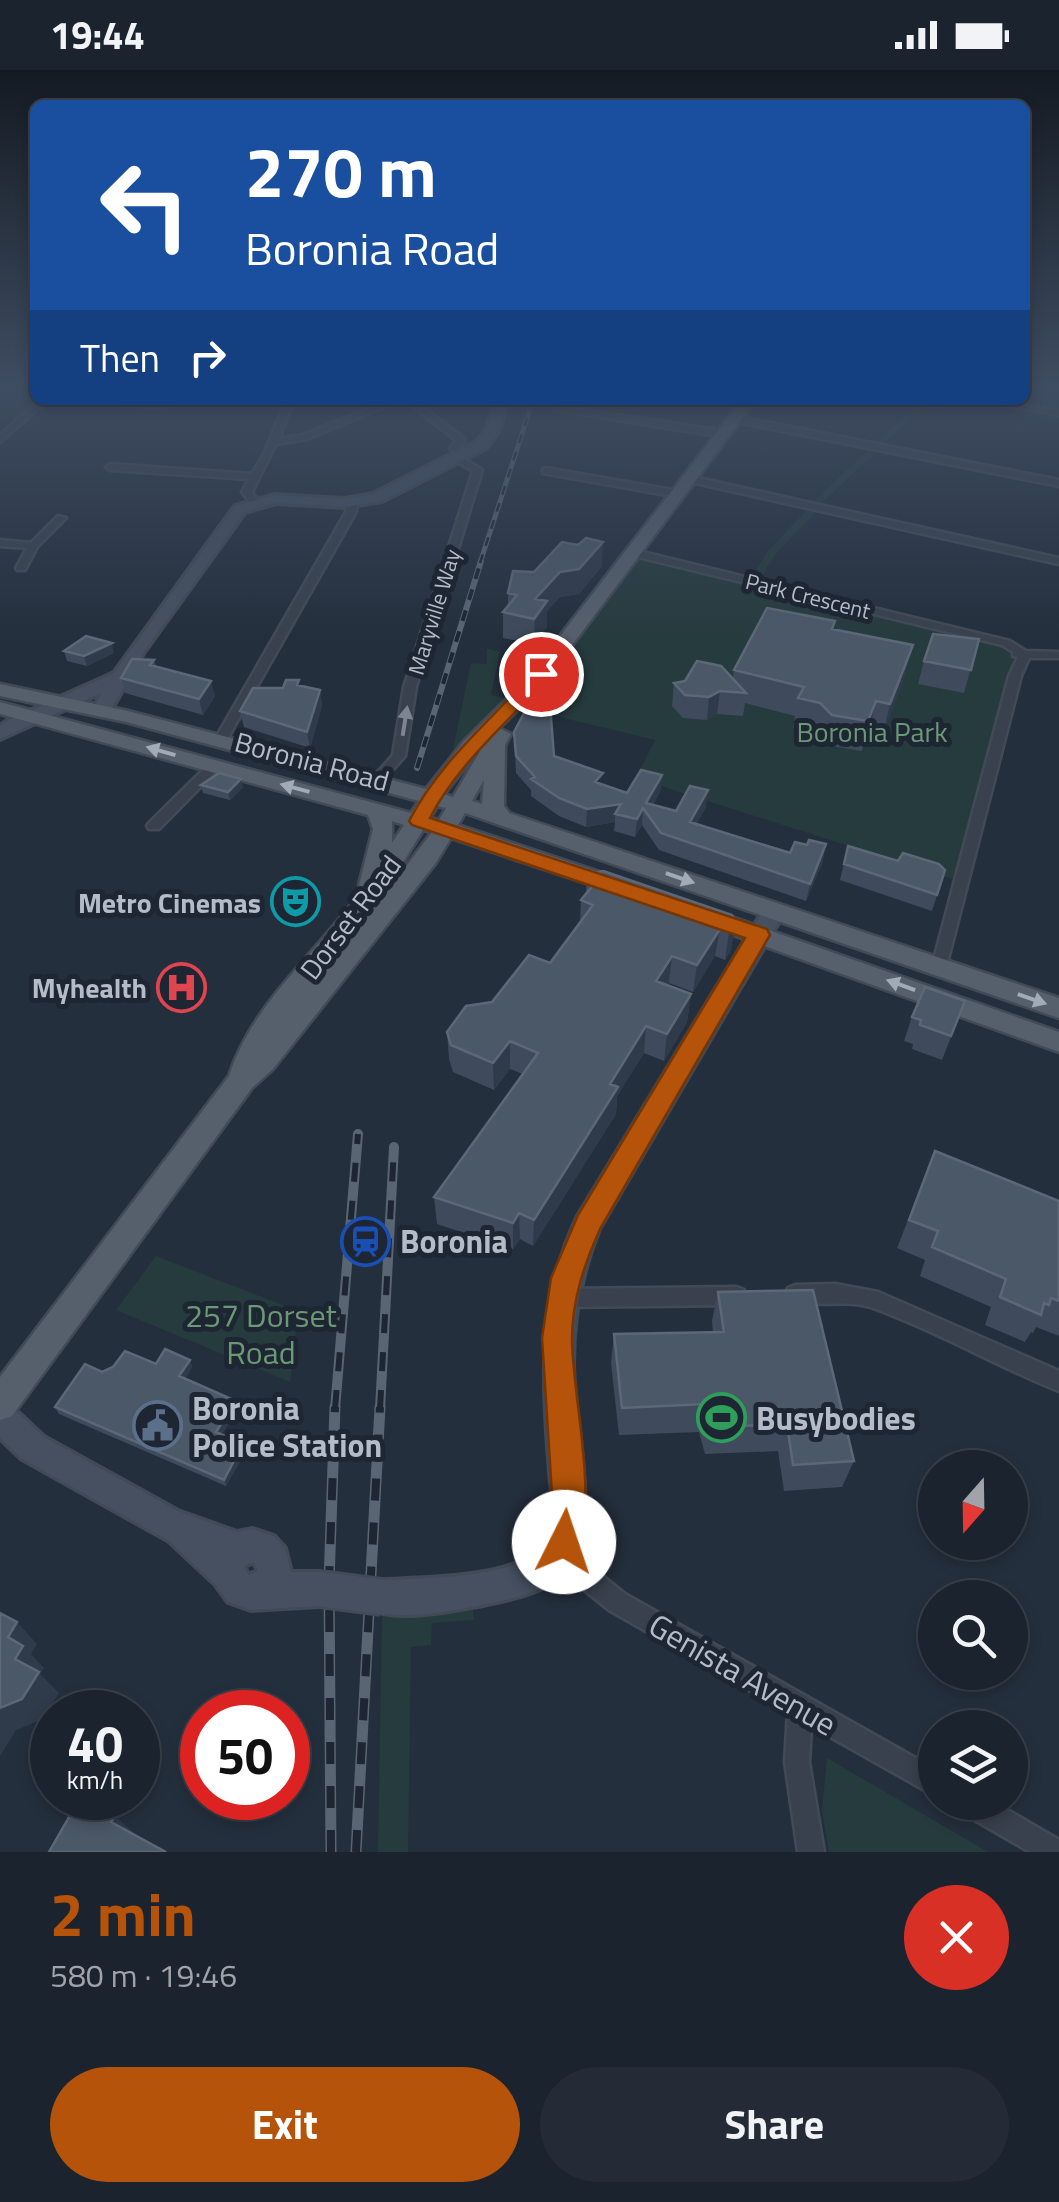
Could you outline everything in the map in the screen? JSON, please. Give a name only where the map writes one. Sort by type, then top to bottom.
[{"type":"main road","points":[[102,711],[136,651],[233,515],[254,502],[280,499],[352,502],[392,493],[429,472]]},
{"type":"main road","name":"Dorset Road","points":[[0,1404],[242,1080],[263,1062],[427,860],[503,724],[695,472]]},
{"type":"main road","points":[[58,701],[136,651]]},
{"type":"main road","points":[[0,734],[27,715],[124,671]]},
{"type":"main road","name":"Boronia Road","points":[[0,690],[164,726],[500,816],[1059,1008]]},
{"type":"main road","name":"Boronia Road","points":[[0,708],[446,828],[637,892]]},
{"type":"main road","points":[[107,736],[128,717]]},
{"type":"main road","points":[[500,816],[494,811],[492,797],[503,724]]},
{"type":"main road","name":"Dorset Road","points":[[242,1080],[249,1057],[285,1003],[368,900],[451,770],[484,732],[503,724]]},
{"type":"main road","points":[[164,726],[204,751],[214,766],[233,758],[276,755]]},
{"type":"main road","name":"Boronia Road","points":[[307,763],[383,773],[426,775],[451,770]]},
{"type":"main road","points":[[368,900],[384,828],[377,810]]},
{"type":"main road","points":[[427,860],[442,852],[473,850],[550,862]]},
{"type":"main road","points":[[686,909],[1059,1042]]},
{"type":"main road","points":[[0,1417],[32,1448],[234,1561],[239,1592],[268,1579],[382,1597],[423,1596],[506,1582],[550,1564],[568,1529],[557,1338],[561,1298],[575,1248],[774,910]]},
{"type":"street","points":[[185,472],[255,477]]},
{"type":"street","points":[[254,502],[247,492],[257,472]]},
{"type":"street","name":"Maryville Way","points":[[383,773],[399,756],[410,687],[477,472]]},
{"type":"street","points":[[553,472],[678,494]]},
{"type":"street","points":[[1000,472],[1059,484]]},
{"type":"street","points":[[690,479],[1059,561]]},
{"type":"street","points":[[220,741],[351,512],[352,502]]},
{"type":"street","points":[[21,568],[32,546],[55,517],[74,519]]},
{"type":"street","points":[[0,543],[32,546]]},
{"type":"street","name":"Park Crescent","points":[[634,553],[982,639],[1020,653]]},
{"type":"street","points":[[940,967],[1020,653],[1059,654]]},
{"type":"street","points":[[154,826],[214,766]]},
{"type":"street","points":[[561,1298],[835,1293],[870,1298],[1059,1382]]},
{"type":"street","name":"Genista Avenue","points":[[558,1554],[617,1602],[918,1774]]},
{"type":"street","points":[[800,1706],[796,1762],[811,1852]]},
{"type":"street","points":[[999,1820],[1055,1852]]},
{"type":"green space","points":[[845,472],[854,472],[822,503],[814,501]]},
{"type":"green space","name":"Boronia Park","points":[[807,510],[816,512],[777,552],[758,582],[1005,644],[1020,654],[962,882],[648,782],[640,770],[655,740],[514,706],[466,752],[453,749],[471,663],[487,664],[487,649],[500,652],[491,695],[518,701],[634,553],[749,581],[768,551]]},
{"type":"green space","name":"257 Dorset Road","points":[[156,1256],[293,1309],[298,1314],[290,1382],[116,1310]]},
{"type":"green space","points":[[473,1610],[474,1620],[432,1623],[431,1645],[411,1647],[408,1852],[378,1852],[382,1614]]},
{"type":"green space","points":[[827,1758],[918,1811],[918,1820],[933,1820],[988,1852],[829,1852],[822,1810]]},
{"type":"building","points":[[586,538],[603,542],[579,569],[560,572],[535,599],[547,601],[534,619],[503,612],[517,595],[508,593],[513,571],[534,572],[562,542],[578,545]]},
{"type":"building","points":[[767,608],[835,621],[832,629],[913,645],[890,704],[876,701],[868,721],[832,715],[820,703],[798,698],[804,687],[734,670]]},
{"type":"building","points":[[933,634],[979,639],[971,670],[924,661]]},
{"type":"building","points":[[86,636],[112,643],[84,656],[64,651]]},
{"type":"building","points":[[132,659],[154,660],[150,665],[211,681],[199,699],[121,678]]},
{"type":"building","points":[[697,661],[721,666],[746,693],[685,695],[674,683],[685,681]]},
{"type":"building","points":[[286,680],[299,680],[297,685],[320,690],[307,732],[240,711],[253,688],[283,688]]},
{"type":"building","points":[[531,700],[550,705],[554,756],[603,773],[595,782],[627,793],[641,770],[662,775],[646,803],[676,811],[690,786],[708,790],[690,822],[790,853],[795,842],[826,844],[810,884],[661,833],[643,808],[637,819],[615,814],[621,804],[587,809],[559,798],[531,779],[535,777],[516,756],[514,732]]},
{"type":"building","points":[[219,773],[241,779],[228,792],[201,785]]},
{"type":"building","points":[[848,846],[898,861],[903,853],[939,864],[945,870],[937,895],[844,864]]},
{"type":"building","points":[[603,871],[732,915],[736,922],[729,932],[720,929],[697,965],[672,956],[656,981],[691,994],[667,1034],[646,1026],[610,1084],[618,1087],[534,1220],[519,1213],[513,1223],[434,1197],[538,1053],[510,1041],[493,1063],[451,1045],[447,1032],[466,1006],[492,1002],[529,955],[550,963],[593,905],[581,900],[593,885],[587,874]]},
{"type":"building","points":[[925,987],[965,1001],[951,1036],[920,1025],[921,1020],[912,1017]]},
{"type":"building","points":[[935,1151],[1059,1201],[1059,1301],[1051,1298],[1049,1305],[1044,1303],[1041,1315],[1000,1297],[1006,1279],[932,1247],[938,1231],[909,1220]]},
{"type":"building","name":"Busybodies","points":[[813,1290],[854,1461],[793,1465],[787,1424],[712,1427],[705,1404],[622,1408],[614,1334],[724,1332],[718,1292]]},
{"type":"building","name":"Boronia Police Station","points":[[165,1349],[190,1360],[179,1376],[236,1401],[216,1432],[232,1439],[228,1446],[239,1451],[224,1480],[55,1407],[85,1364],[102,1372],[113,1367],[125,1351],[156,1364]]},
{"type":"building","points":[[0,1613],[17,1622],[8,1637],[23,1646],[15,1659],[39,1672],[22,1699],[0,1708]]},
{"type":"building","points":[[67,1820],[112,1820],[166,1852],[49,1852]]},
{"type":"railway","points":[[480,563],[510,472]]},
{"type":"railway","points":[[417,768],[481,561]]},
{"type":"railway","points":[[335,1409],[358,1134]]},
{"type":"railway","points":[[380,1409],[394,1147]]},
{"type":"railway","points":[[331,1852],[329,1582],[335,1407]]},
{"type":"railway","points":[[356,1852],[380,1407]]},
{"type":"place","name":"Metro Cinemas","points":[[296,902]]},
{"type":"place","name":"Myhealth","points":[[182,987]]},
{"type":"place","name":"Boronia","points":[[365,1241]]},
{"type":"place","name":"Busybodies","points":[[721,1418]]},
{"type":"place","name":"Boronia Police Station","points":[[157,1426]]},
{"type":"route","points":[[541,674],[451,770],[419,821],[759,935],[588,1224],[565,1278],[557,1338],[569,1510],[564,1542]]}]
